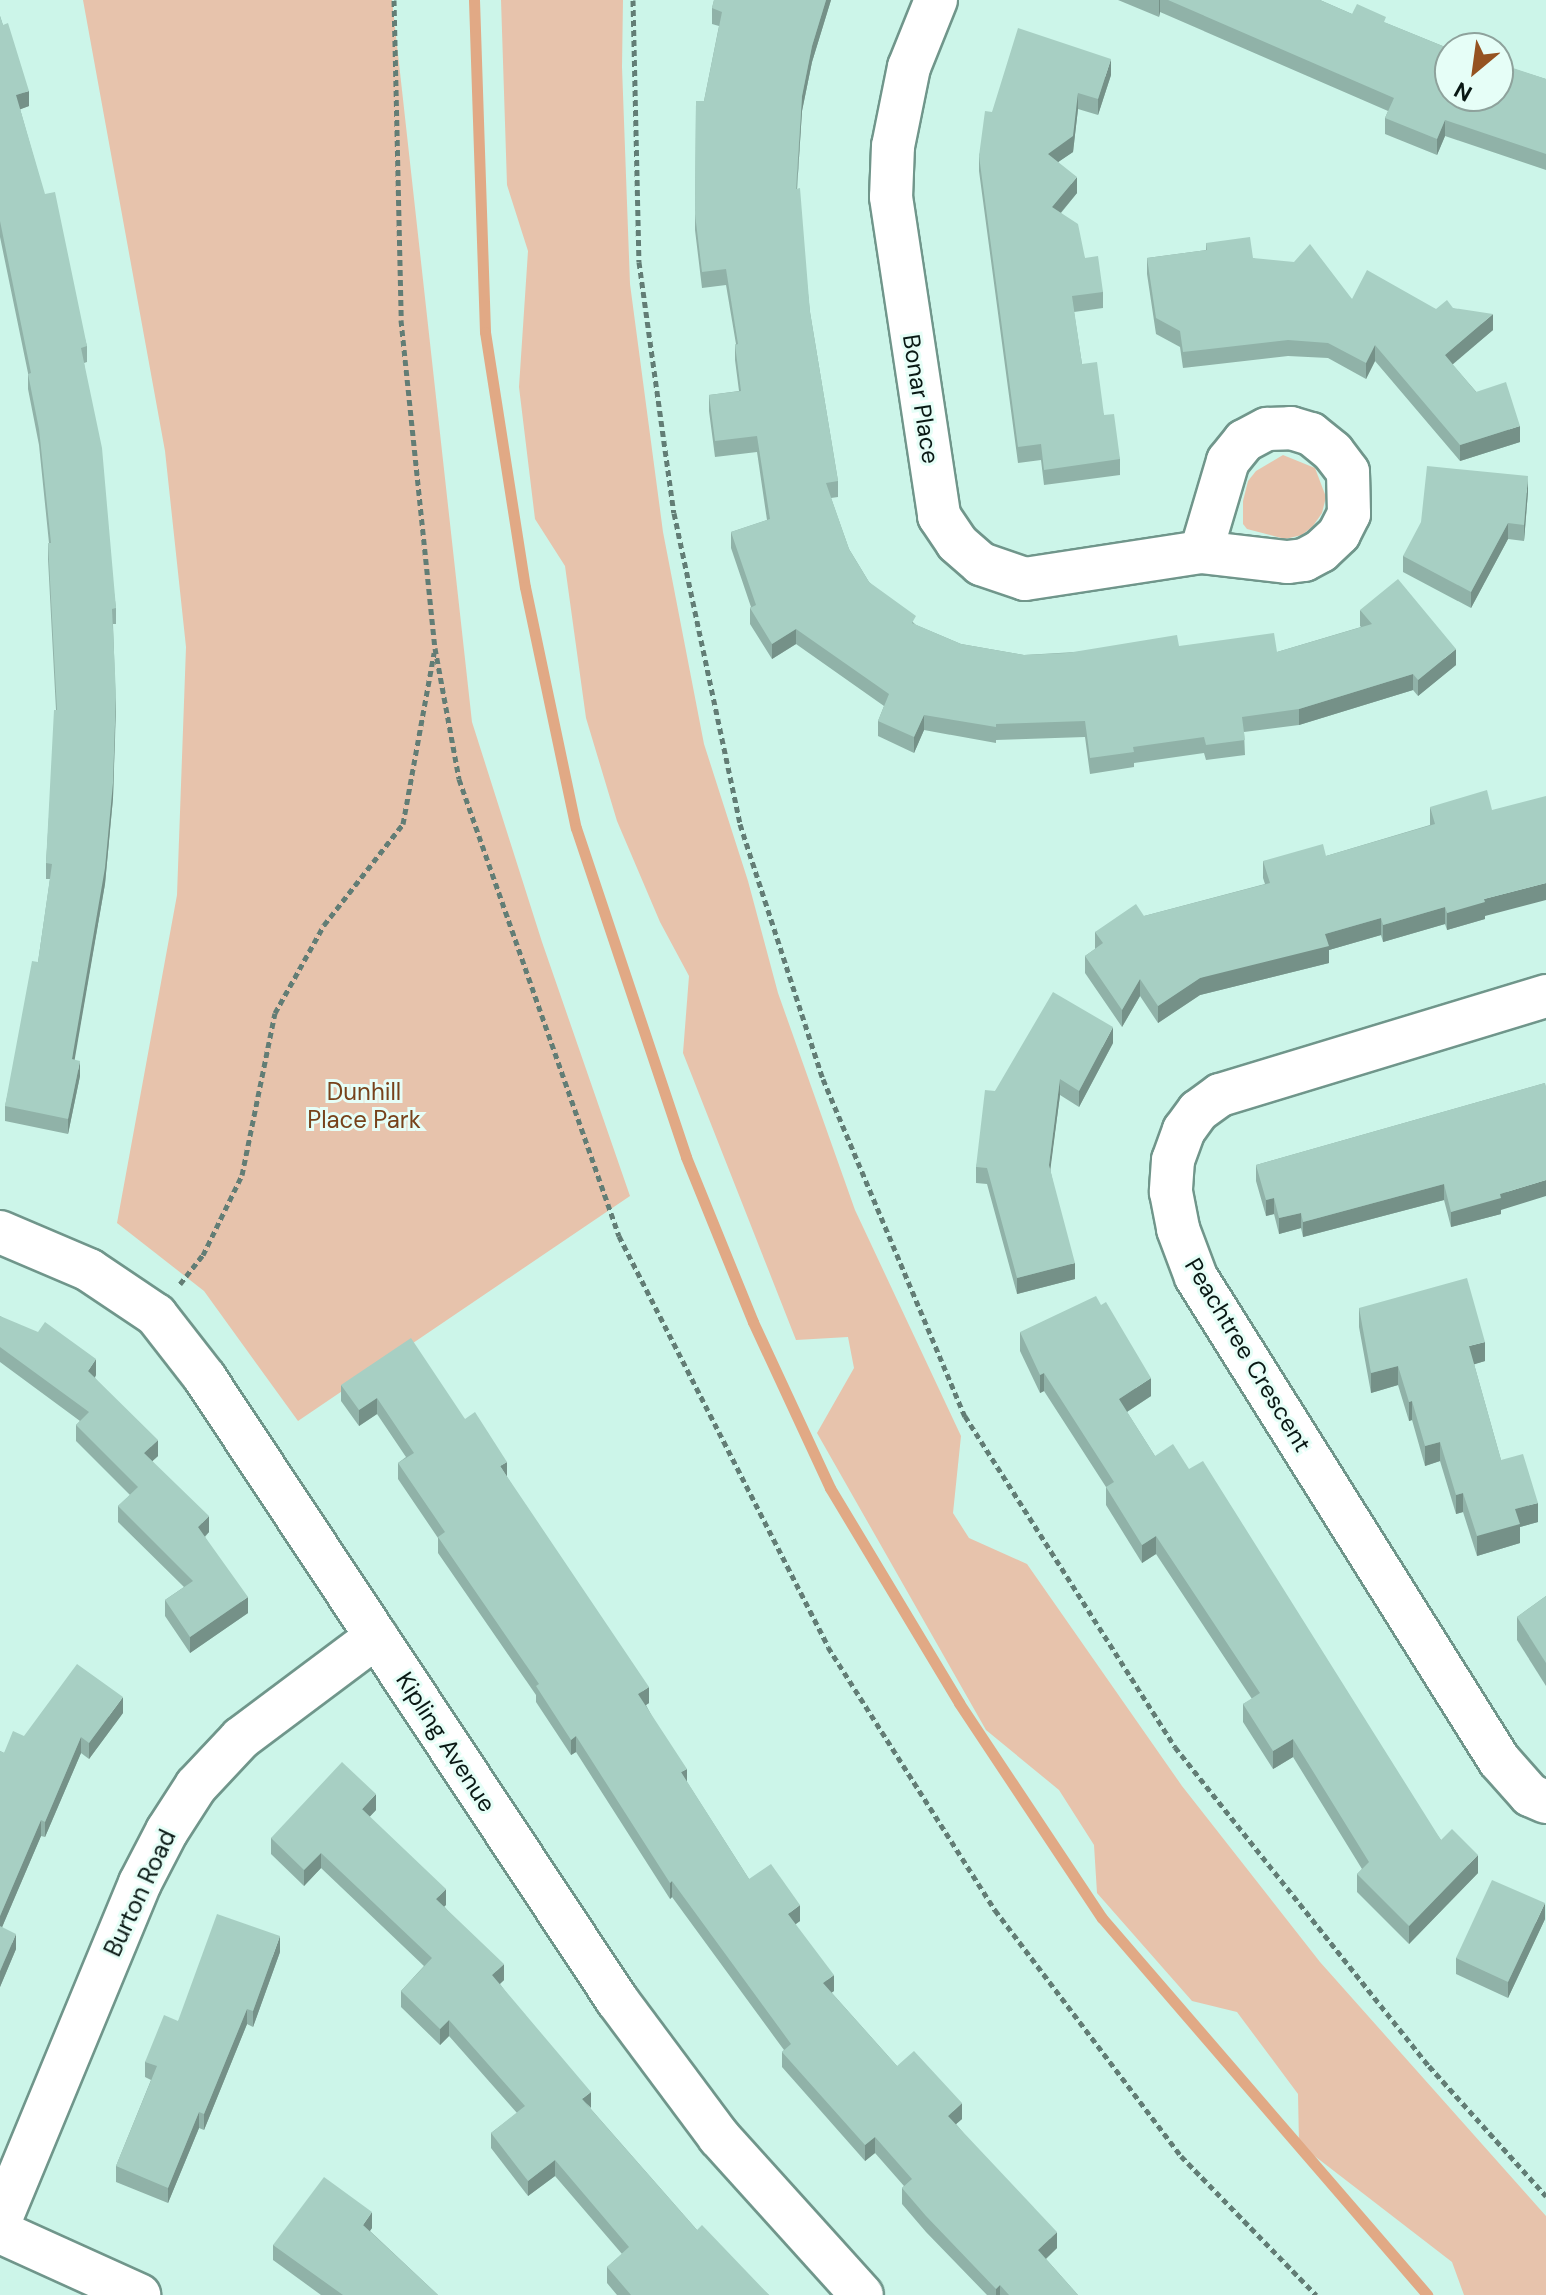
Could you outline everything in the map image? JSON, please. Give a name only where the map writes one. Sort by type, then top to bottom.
[{"type":"street","name":"Bonar Place","points":[[936,0],[909,67],[893,146],[891,197],[939,516],[957,543],[981,564],[1001,574],[1025,579],[1201,552]]},
{"type":"street","name":"Peachtree Crescent","points":[[1546,996],[1220,1095],[1198,1111],[1184,1130],[1173,1160],[1171,1192],[1178,1229],[1196,1277],[1499,1760],[1530,1795],[1546,1802]]},
{"type":"street","name":"Kipling Avenue","points":[[0,1232],[89,1270],[156,1315],[205,1378],[617,2000],[719,2137],[862,2295]]},
{"type":"street","name":"Burton Road","points":[[0,2221],[140,1883],[167,1831],[196,1786],[241,1738],[376,1637]]},
{"type":"street","points":[[0,2232],[139,2295]]},
{"type":"path","points":[[394,0],[401,320],[435,648],[459,779],[619,1236],[828,1647],[995,1910],[1181,2156],[1316,2295]]},
{"type":"path","points":[[633,0],[639,262],[674,513],[740,824],[823,1079],[965,1416],[1175,1747],[1429,2066],[1546,2196]]},
{"type":"path","points":[[156,1315],[203,1255],[242,1175],[275,1013],[324,925],[403,824],[435,648]]},
{"type":"green space","name":"Dunhill Place Park","points":[[83,0],[392,0],[472,722],[542,942],[630,1196],[298,1421],[204,1291],[117,1223],[177,895],[186,647],[165,451]]},
{"type":"green space","points":[[501,0],[623,0],[622,67],[630,284],[663,532],[704,744],[748,881],[778,993],[855,1210],[961,1436],[953,1513],[969,1538],[1027,1564],[1182,1786],[1320,1962],[1546,2216],[1546,2295],[1464,2295],[1452,2262],[1299,2144],[1298,2094],[1237,2012],[1192,2001],[1097,1893],[1094,1845],[1059,1790],[986,1730],[817,1433],[854,1368],[848,1337],[796,1340],[683,1053],[689,976],[660,922],[617,821],[586,718],[565,566],[535,519],[519,387],[528,251],[507,185]]},
{"type":"green space","points":[[1283,455],[1315,468],[1326,497],[1322,513],[1313,526],[1302,535],[1285,539],[1247,529],[1243,524],[1243,501],[1248,481],[1256,471]]},
{"type":"building","points":[[714,0],[826,0],[812,46],[802,96],[796,189],[800,188],[810,312],[838,481],[826,483],[849,549],[869,582],[916,616],[912,623],[961,644],[1024,655],[1067,653],[1177,635],[1179,646],[1274,633],[1277,652],[1372,624],[1360,610],[1398,579],[1456,649],[1418,680],[1413,674],[1299,709],[1242,717],[1245,740],[1206,745],[1204,737],[1133,747],[1134,752],[1090,758],[1085,721],[996,724],[996,727],[924,715],[914,737],[878,721],[889,694],[796,629],[772,644],[750,608],[756,605],[731,532],[770,519],[757,436],[715,441],[709,395],[741,391],[735,345],[738,344],[726,269],[702,272],[695,214],[696,101],[704,101],[722,12],[712,8]]},
{"type":"building","points":[[1168,0],[1320,0],[1352,14],[1357,4],[1386,17],[1384,22],[1434,42],[1434,112],[1514,112],[1514,68],[1546,79],[1546,154],[1445,120],[1437,139],[1385,118],[1394,98]]},
{"type":"building","points":[[0,16],[3,25],[8,23],[29,91],[16,95],[45,194],[55,192],[87,346],[81,348],[102,448],[116,608],[112,609],[116,695],[113,783],[105,868],[72,1059],[80,1061],[68,1119],[5,1106],[32,961],[38,962],[52,864],[46,863],[54,710],[57,710],[48,543],[51,543],[39,429],[28,374],[31,373],[0,221]]},
{"type":"building","points":[[1018,28],[1111,59],[1098,99],[1078,93],[1073,136],[1048,154],[1077,177],[1052,207],[1078,224],[1085,258],[1098,256],[1103,292],[1072,296],[1082,364],[1097,362],[1104,415],[1114,414],[1120,459],[1044,470],[1041,444],[1018,447],[979,156],[985,111],[992,112]]},
{"type":"building","points":[[1250,237],[1253,258],[1294,262],[1310,244],[1352,299],[1367,270],[1436,309],[1447,300],[1453,308],[1493,314],[1445,355],[1476,392],[1506,382],[1520,426],[1460,445],[1375,345],[1366,363],[1328,343],[1288,340],[1183,352],[1180,331],[1156,318],[1147,258],[1207,250],[1206,243]]},
{"type":"building","points":[[1427,466],[1528,476],[1524,525],[1508,523],[1471,592],[1403,556],[1421,522]]},
{"type":"building","points":[[1487,790],[1492,810],[1546,796],[1546,883],[1484,899],[1485,902],[1447,913],[1445,907],[1383,925],[1381,918],[1325,934],[1329,946],[1200,978],[1158,1006],[1140,979],[1122,1010],[1085,956],[1103,943],[1095,932],[1136,904],[1144,916],[1270,883],[1263,861],[1323,844],[1326,856],[1435,824],[1430,807]]},
{"type":"building","points":[[1053,992],[1113,1027],[1079,1091],[1060,1079],[1049,1165],[1075,1263],[1017,1278],[987,1168],[976,1167],[985,1090],[995,1091]]},
{"type":"building","points":[[1545,1083],[1546,1180],[1500,1194],[1501,1198],[1451,1212],[1444,1184],[1303,1222],[1301,1213],[1279,1218],[1274,1198],[1266,1200],[1256,1165]]},
{"type":"building","points":[[1467,1278],[1485,1342],[1469,1346],[1501,1460],[1523,1454],[1538,1503],[1515,1509],[1520,1524],[1477,1536],[1463,1493],[1456,1495],[1440,1442],[1425,1446],[1398,1366],[1371,1373],[1359,1308]]},
{"type":"building","points":[[1096,1296],[1101,1305],[1106,1302],[1151,1378],[1119,1399],[1155,1456],[1173,1444],[1189,1469],[1203,1461],[1441,1840],[1452,1829],[1478,1855],[1409,1926],[1357,1874],[1369,1862],[1293,1739],[1273,1751],[1243,1704],[1260,1693],[1156,1536],[1142,1545],[1106,1487],[1114,1482],[1044,1373],[1040,1375],[1020,1332]]},
{"type":"building","points":[[0,1316],[38,1332],[45,1322],[96,1359],[88,1371],[158,1440],[144,1453],[209,1516],[198,1527],[248,1597],[190,1637],[165,1600],[193,1581],[118,1506],[138,1487],[76,1425],[89,1412],[0,1347]]},
{"type":"building","points":[[411,1338],[465,1419],[475,1412],[507,1462],[500,1466],[649,1687],[638,1694],[687,1769],[681,1772],[749,1879],[771,1864],[800,1905],[788,1914],[834,1975],[823,1983],[897,2066],[914,2051],[962,2103],[948,2116],[1057,2232],[1038,2250],[1078,2295],[1009,2295],[1000,2285],[996,2289],[902,2188],[912,2179],[875,2137],[865,2145],[782,2052],[791,2044],[672,1881],[670,1883],[576,1736],[571,1740],[536,1686],[539,1684],[438,1537],[445,1532],[398,1463],[414,1453],[377,1398],[359,1410],[341,1385]]},
{"type":"building","points":[[1546,1596],[1546,1663],[1517,1617]]},
{"type":"building","points":[[77,1664],[123,1697],[89,1743],[81,1737],[0,1916],[0,1751],[4,1753],[13,1731],[24,1736]]},
{"type":"building","points":[[342,1762],[376,1794],[362,1809],[446,1889],[436,1899],[504,1964],[492,1975],[591,2092],[582,2099],[697,2230],[702,2225],[769,2295],[631,2295],[607,2267],[629,2247],[555,2160],[528,2181],[491,2133],[525,2106],[449,2020],[440,2029],[401,1991],[432,1958],[321,1853],[304,1870],[271,1838]]},
{"type":"building","points":[[1492,1880],[1545,1903],[1508,1982],[1456,1958]]},
{"type":"building","points":[[217,1914],[280,1936],[253,2011],[247,2009],[204,2114],[199,2112],[168,2188],[116,2166],[157,2066],[145,2062],[164,2015],[178,2021]]},
{"type":"building","points":[[0,1926],[16,1934],[0,1971]]},
{"type":"building","points":[[324,2177],[372,2212],[363,2225],[438,2295],[343,2295],[273,2245]]},
{"type":"waterway","points":[[474,0],[485,332],[525,587],[576,828],[686,1157],[753,1322],[830,1488],[959,1703],[1102,1918],[1427,2295]]}]
